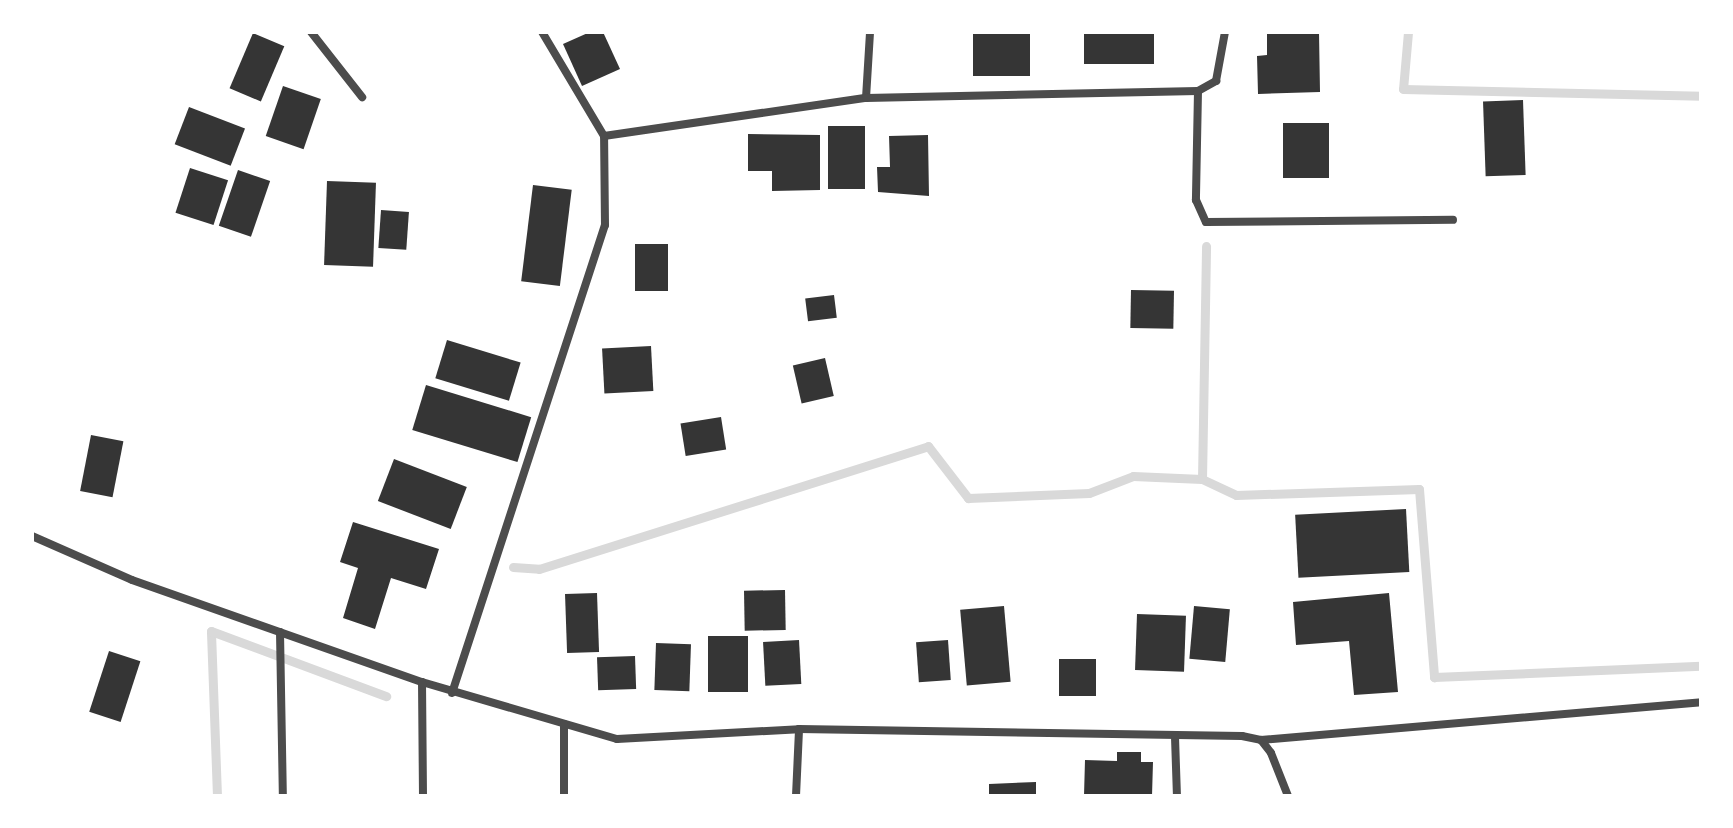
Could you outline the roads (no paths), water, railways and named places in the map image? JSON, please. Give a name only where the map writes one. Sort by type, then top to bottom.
[{"type":"street","points":[[311,32],[362,97]]},
{"type":"street","points":[[452,693],[605,225],[604,136],[542,32]]},
{"type":"street","points":[[866,98],[870,32]]},
{"type":"street","points":[[604,136],[866,98],[1198,91],[1216,81],[1225,32]]},
{"type":"street","points":[[1198,91],[1196,200],[1206,222],[1453,220]]},
{"type":"street","points":[[32,536],[280,632],[452,693],[617,739],[799,729],[1261,740],[1701,702]]},
{"type":"street","points":[[280,632],[283,796]]},
{"type":"street","points":[[422,682],[423,796]]},
{"type":"street","points":[[564,724],[564,796]]},
{"type":"street","points":[[796,796],[799,729]]},
{"type":"street","points":[[1175,737],[1177,796]]},
{"type":"street","points":[[1261,740],[1288,796]]},
{"type":"waterway","points":[[1408,32],[1403,89],[1701,96]]},
{"type":"waterway","points":[[1202,479],[1206,246]]},
{"type":"waterway","points":[[513,567],[539,569],[928,446],[968,498],[1089,493],[1133,476],[1202,479],[1236,495],[1419,489],[1434,677],[1701,666]]},
{"type":"waterway","points":[[217,796],[211,631],[386,696]]}]
